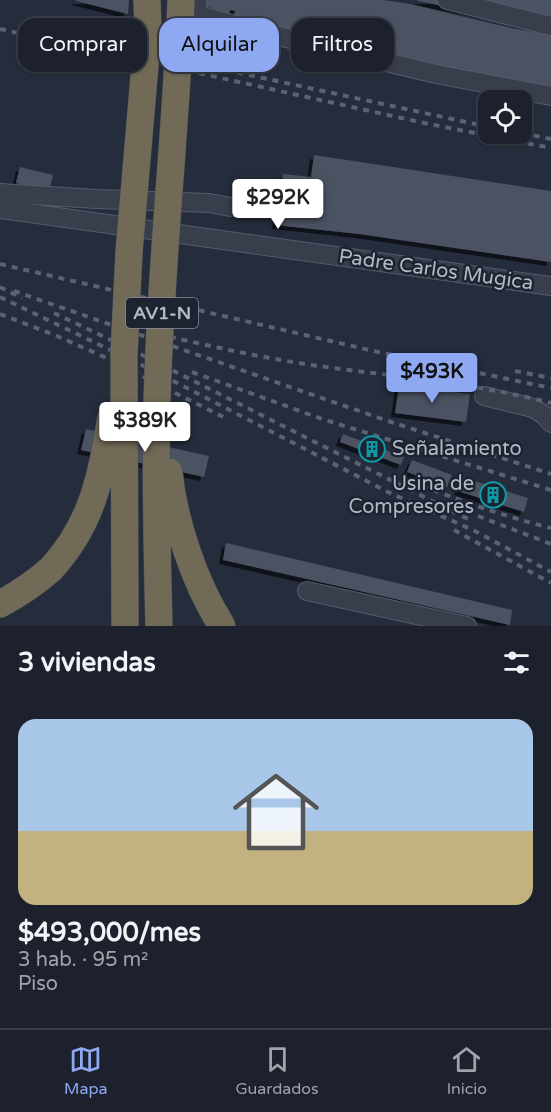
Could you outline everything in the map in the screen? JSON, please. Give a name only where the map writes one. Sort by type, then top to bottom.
[{"type":"highway","name":"AV1-N","points":[[124,626],[124,354],[129,252],[148,30],[147,0]]},
{"type":"highway","name":"AV1-N","points":[[159,626],[156,446],[165,248],[192,5]]},
{"type":"highway","points":[[0,604],[18,595],[51,569],[63,556],[82,527],[98,487],[124,354]]},
{"type":"highway","points":[[160,354],[166,450],[174,504],[195,571],[212,610],[222,626]]},
{"type":"street","points":[[447,0],[551,26]]},
{"type":"street","points":[[192,5],[274,35],[436,74],[551,96]]},
{"type":"street","points":[[0,193],[209,203],[230,207]]},
{"type":"street","name":"Padre Carlos Mugica","points":[[0,210],[551,286]]},
{"type":"street","points":[[484,396],[533,408],[551,423]]},
{"type":"street","points":[[307,591],[467,626]]},
{"type":"building","points":[[129,0],[128,14],[76,1]]},
{"type":"building","points":[[202,0],[384,0],[551,35],[551,89],[502,81],[394,57],[394,18],[291,18],[291,33],[279,30],[279,18],[233,18],[235,11],[230,10],[228,18],[210,14],[212,8],[201,5]]},
{"type":"building","points":[[551,0],[551,28],[418,1]]},
{"type":"building","points":[[314,155],[551,191],[551,262],[359,234],[276,225],[283,174],[311,177]]},
{"type":"building","points":[[20,167],[53,175],[49,192],[16,183]]},
{"type":"building","points":[[399,385],[470,394],[466,422],[395,413]]},
{"type":"building","points":[[86,429],[209,456],[204,477],[81,450]]},
{"type":"building","name":"Señalamiento","points":[[343,434],[404,457],[401,465],[340,442]]},
{"type":"building","points":[[412,460],[452,475],[447,487],[407,472]]},
{"type":"building","name":"Usina de Compresores","points":[[462,477],[528,498],[524,512],[458,491]]},
{"type":"building","points":[[226,543],[512,610],[510,625],[223,560]]},
{"type":"railway","points":[[0,29],[424,123],[551,148]]},
{"type":"railway","points":[[147,53],[478,125]]},
{"type":"railway","points":[[532,135],[551,139]]},
{"type":"railway","points":[[0,264],[378,352],[551,388]]},
{"type":"railway","points":[[0,287],[22,298]]},
{"type":"railway","points":[[14,291],[385,420],[551,474]]},
{"type":"railway","points":[[0,297],[154,371],[390,493],[475,531],[551,572]]},
{"type":"railway","points":[[54,313],[470,520]]},
{"type":"railway","points":[[0,314],[102,356],[227,419]]},
{"type":"railway","points":[[158,334],[292,362],[462,385],[551,403]]},
{"type":"railway","points":[[515,371],[551,378]]},
{"type":"railway","points":[[192,372],[322,419],[551,490]]},
{"type":"railway","points":[[411,481],[480,507],[551,528]]},
{"type":"railway","points":[[478,516],[551,544]]},
{"type":"railway","points":[[454,530],[551,583]]},
{"type":"place","name":"Señalamiento","points":[[372,449]]},
{"type":"place","name":"Usina de Compresores","points":[[493,495]]}]
